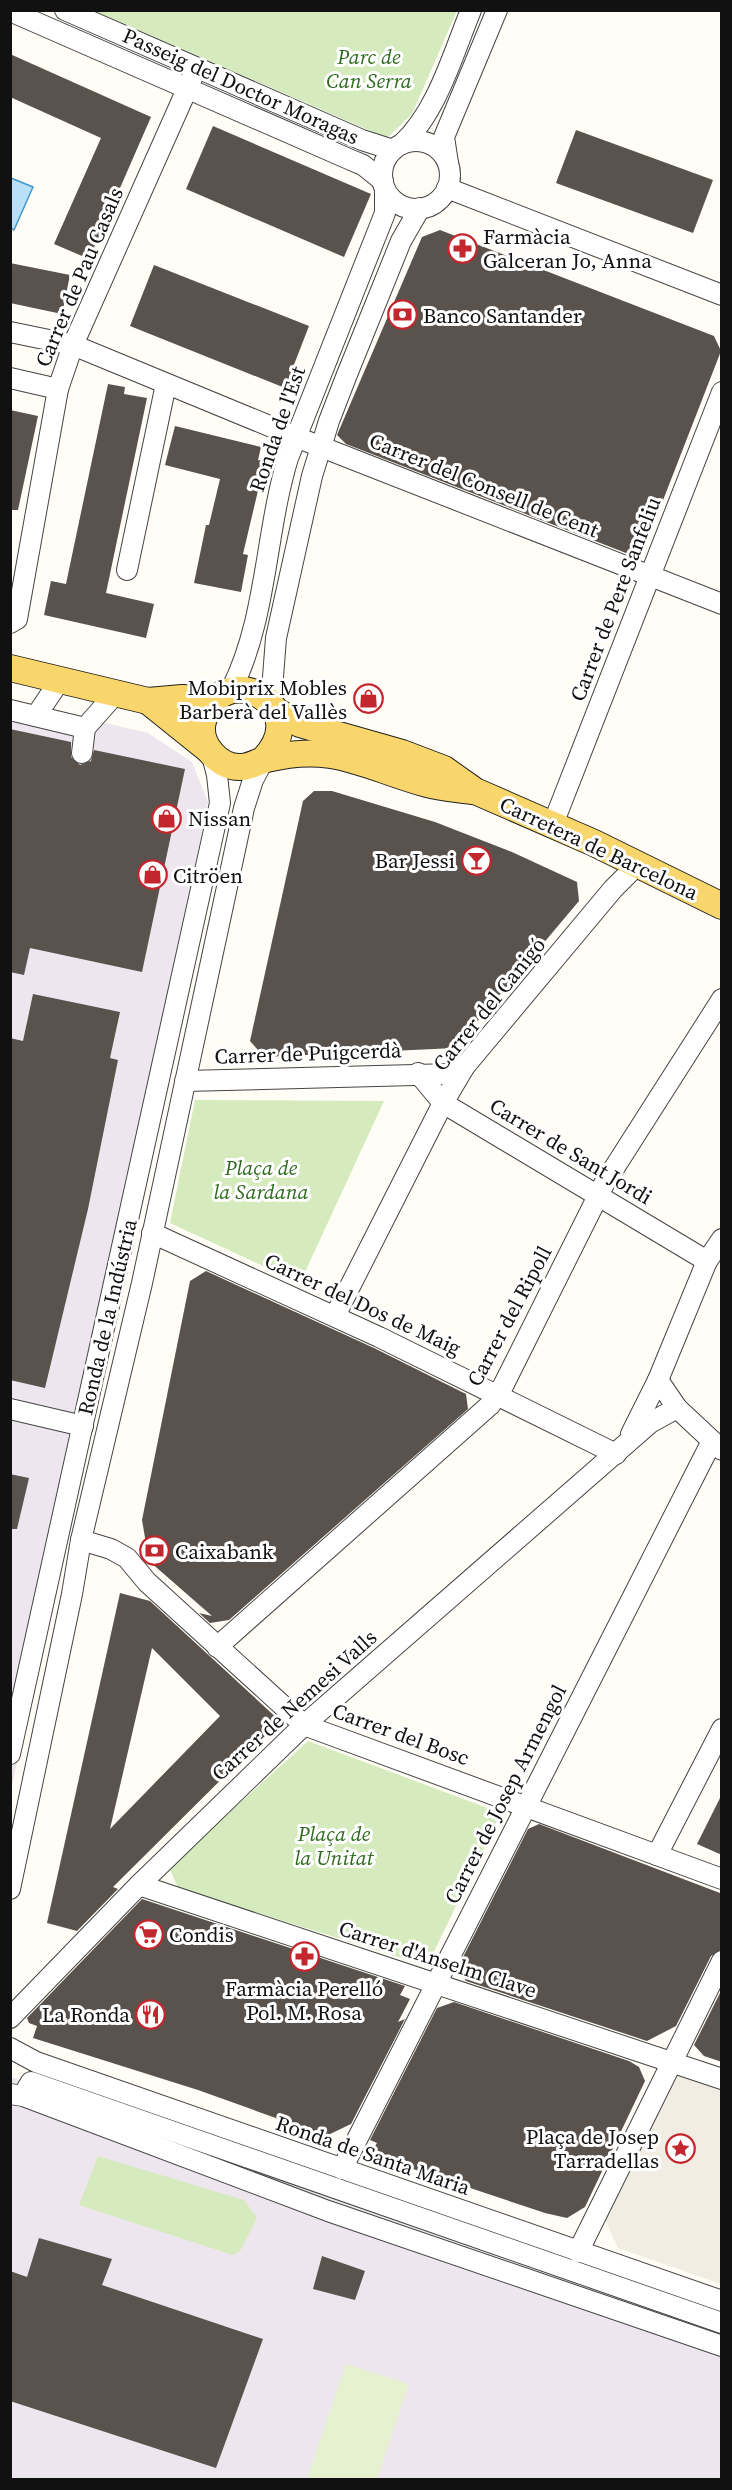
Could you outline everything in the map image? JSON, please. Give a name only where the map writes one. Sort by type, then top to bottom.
[{"type":"main road","points":[[10,668],[148,701],[250,690],[262,694],[273,707],[300,724],[402,753],[444,769],[475,791]]},
{"type":"main road","points":[[210,751],[203,737],[202,725],[206,711],[223,694]]},
{"type":"main road","points":[[148,701],[221,762],[235,767],[250,766],[264,759],[302,752],[337,755],[429,785],[475,791]]},
{"type":"main road","points":[[264,759],[272,750],[280,730],[273,707]]},
{"type":"main road","name":"Carretera de Barcelona","points":[[475,791],[554,824],[722,906]]},
{"type":"street","name":"Passeig del Doctor Moragas","points":[[64,10],[362,140],[398,147]]},
{"type":"street","points":[[471,10],[428,111],[412,135],[398,147],[384,165],[384,185],[397,203],[408,208],[420,208],[439,199],[447,188],[450,178],[444,137],[497,10]]},
{"type":"street","name":"Passeig del Doctor Moragas","points":[[10,11],[363,165],[384,185]]},
{"type":"street","name":"Carrer de Pau Casals","points":[[14,621],[58,388],[73,345],[196,69]]},
{"type":"street","points":[[398,147],[415,141],[429,143],[440,151],[448,163]]},
{"type":"street","name":"Ronda de l'Est","points":[[223,694],[250,644],[279,486],[296,437],[385,213],[384,185]]},
{"type":"street","points":[[447,188],[722,295]]},
{"type":"street","points":[[273,707],[276,638],[312,476],[335,404],[401,242],[420,208]]},
{"type":"street","name":"Carrer del Consell de Cent","points":[[10,332],[73,345],[296,437],[722,604]]},
{"type":"street","points":[[10,378],[58,388]]},
{"type":"street","points":[[126,570],[166,384]]},
{"type":"street","name":"Carrer de Pere Sanfeliu","points":[[554,824],[722,392]]},
{"type":"street","points":[[36,716],[60,680]]},
{"type":"street","points":[[82,753],[85,728],[116,693]]},
{"type":"street","points":[[10,710],[85,728]]},
{"type":"street","name":"Ronda de la Indústria","points":[[10,1754],[18,1688],[83,1425],[220,803],[217,775],[210,751]]},
{"type":"street","name":"Ronda de la Indústria","points":[[10,1889],[72,1594],[81,1540],[152,1233],[244,808],[252,780],[264,759]]},
{"type":"street","name":"Carrer del Canigó","points":[[335,1316],[443,1103],[465,1066],[613,889],[637,865]]},
{"type":"street","name":"Carrer del Ripoll","points":[[217,1647],[490,1405],[599,1195],[722,999]]},
{"type":"street","name":"Carrer de Puigcerdà","points":[[185,1081],[418,1073],[452,1074],[465,1066]]},
{"type":"street","name":"Carrer de Sant Jordi","points":[[418,1073],[443,1103],[707,1261]]},
{"type":"street","name":"Carrer del Dos de Maig","points":[[152,1233],[335,1316],[497,1395],[621,1449]]},
{"type":"street","name":"Carrer de Nemesi Valls","points":[[621,1449],[658,1380],[707,1261],[722,1239]]},
{"type":"street","points":[[658,1380],[677,1408],[717,1445]]},
{"type":"street","name":"Carrer de Nemesi Valls","points":[[10,2018],[139,1885],[304,1725],[650,1423],[677,1408]]},
{"type":"street","points":[[10,1409],[83,1425]]},
{"type":"street","name":"Carrer de Josep Armengol","points":[[342,2169],[526,1806],[717,1445]]},
{"type":"street","name":"Carrer del Bosc","points":[[81,1540],[111,1549],[127,1558],[147,1581],[304,1725],[722,1879]]},
{"type":"street","points":[[657,1855],[722,1728]]},
{"type":"street","name":"Carrer d'Anselm Clave","points":[[139,1885],[722,2079]]},
{"type":"street","points":[[578,2252],[722,1961]]},
{"type":"street","name":"Ronda de Santa Maria","points":[[10,2048],[36,2062],[722,2301]]},
{"type":"street","name":"Ronda de Santa Maria","points":[[722,2323],[25,2085],[23,2096],[328,2211],[722,2346]]},
{"type":"shaded area","points":[[11,701],[148,733],[192,762],[208,802],[11,1792]]},
{"type":"shaded area","name":"Plaça de Josep Tarradellas","points":[[679,2065],[721,2079],[721,2284],[618,2248],[604,2218]]},
{"type":"shaded area","points":[[11,2077],[721,2321],[721,2479],[11,2480]]},
{"type":"green space","name":"Parc de Can Serra","points":[[95,11],[457,11],[412,114],[387,138]]},
{"type":"green space","name":"Plaça de la Sardana","points":[[195,1100],[384,1101],[300,1283],[170,1223]]},
{"type":"green space","name":"Plaça de la Unitat","points":[[308,1741],[501,1813],[427,1966],[178,1888],[169,1867]]},
{"type":"green space","points":[[98,2156],[244,2200],[257,2218],[240,2251],[233,2255],[79,2205]]},
{"type":"green space","points":[[346,2364],[409,2384],[377,2479],[307,2479]]},
{"type":"water","points":[[11,178],[33,187],[14,230],[11,228]]},
{"type":"building","points":[[10,54],[151,117],[89,259],[54,244],[101,138],[10,97]]},
{"type":"building","points":[[213,126],[371,194],[344,257],[186,189]]},
{"type":"building","points":[[576,130],[713,180],[693,233],[556,183]]},
{"type":"building","points":[[440,230],[714,336],[721,351],[646,544],[626,553],[346,444],[337,435],[422,237]]},
{"type":"building","points":[[10,263],[70,275],[62,314],[10,303]]},
{"type":"building","points":[[154,265],[309,326],[285,388],[130,326]]},
{"type":"building","points":[[108,384],[125,387],[124,394],[147,398],[106,593],[154,604],[146,638],[44,615],[51,581],[66,584]]},
{"type":"building","points":[[10,410],[38,416],[18,510],[10,510]]},
{"type":"building","points":[[175,426],[261,447],[258,460],[265,461],[243,554],[248,555],[241,592],[194,583],[206,525],[209,525],[220,479],[165,465]]},
{"type":"building","points":[[10,729],[71,742],[71,757],[80,765],[91,761],[94,750],[185,769],[142,972],[30,948],[24,975],[10,972]]},
{"type":"building","points":[[314,791],[332,791],[435,822],[512,852],[577,882],[579,901],[455,1048],[264,1057],[250,1041],[303,801]]},
{"type":"building","points":[[33,994],[120,1012],[110,1058],[118,1060],[88,1209],[45,1388],[10,1380],[10,1038],[23,1041]]},
{"type":"building","points":[[206,1271],[374,1348],[466,1394],[468,1409],[229,1620],[210,1623],[199,1613],[212,1616],[149,1561],[142,1520],[190,1281]]},
{"type":"building","points":[[10,1474],[29,1478],[17,1529],[10,1529]]},
{"type":"building","points":[[120,1593],[150,1601],[280,1721],[113,1887],[118,1889],[77,1931],[47,1923]],"holes":[[[152,1648],[220,1716],[110,1829]]]},
{"type":"building","points":[[722,1794],[722,1855],[697,1844]]},
{"type":"building","points":[[539,1824],[720,1893],[722,1949],[711,1956],[676,2026],[647,2041],[466,1981],[458,1967],[528,1829]]},
{"type":"building","points":[[142,1899],[405,1986],[400,1995],[410,1999],[398,2022],[405,2019],[351,2124],[326,2136],[198,2090],[33,2038],[37,2026],[29,2023],[27,2018]]},
{"type":"building","points":[[722,1989],[722,2062],[704,2056],[694,2045]]},
{"type":"building","points":[[454,2002],[629,2061],[639,2067],[645,2081],[585,2207],[567,2218],[545,2213],[377,2157],[380,2152],[373,2149],[377,2143],[370,2140],[437,2008]]},
{"type":"building","points":[[39,2238],[112,2259],[102,2285],[263,2339],[216,2468],[10,2401],[10,2271],[27,2277]]},
{"type":"building","points":[[322,2256],[365,2271],[355,2300],[313,2289]]},
{"type":"place","name":"Farmàcia Galceran Jo, Anna","points":[[462,248]]},
{"type":"place","name":"Banco Santander","points":[[402,315]]},
{"type":"place","name":"Mobiprix Mobles Barberà del Vallès","points":[[368,699]]},
{"type":"place","name":"Nissan","points":[[167,818]]},
{"type":"place","name":"Bar Jessi","points":[[476,860]]},
{"type":"place","name":"Citröen","points":[[152,875]]},
{"type":"place","name":"Caixabank","points":[[154,1551]]},
{"type":"place","name":"Condis","points":[[148,1934]]},
{"type":"place","name":"Farmàcia Perelló Pol. M. Rosa","points":[[304,1957]]},
{"type":"place","name":"La Ronda","points":[[151,2014]]},
{"type":"place","name":"Plaça de Josep Tarradellas","points":[[680,2148]]}]
